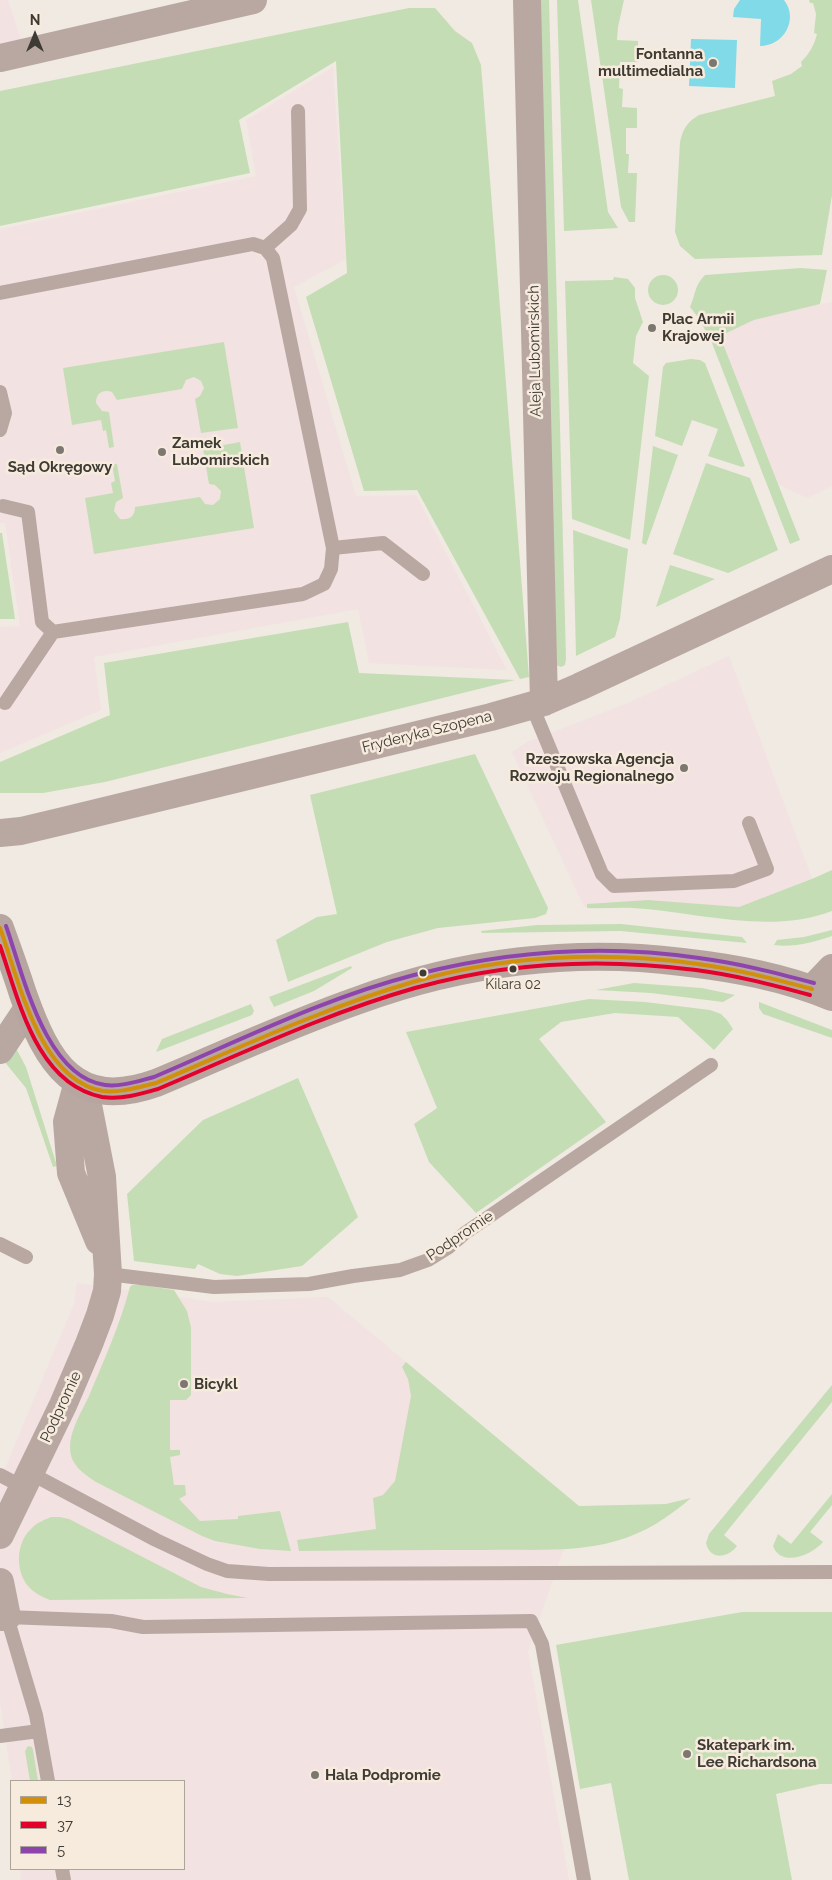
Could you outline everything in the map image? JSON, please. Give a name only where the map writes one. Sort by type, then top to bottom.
[{"type":"main road","name":"Podpromie","points":[[0,928],[39,1035],[54,1062],[78,1082]]},
{"type":"main road","points":[[78,1082],[88,1088],[107,1093],[139,1090],[359,1000],[429,978],[515,961],[584,956],[619,956],[670,960],[722,966],[822,993],[832,968]]},
{"type":"street","points":[[0,58],[254,0]]},
{"type":"street","name":"Aleja Lubomirskich","points":[[527,0],[538,704]]},
{"type":"street","name":"Fryderyka Szopena","points":[[0,833],[21,831],[538,704],[832,569]]},
{"type":"street","points":[[0,1050],[28,1008]]},
{"type":"street","name":"Podpromie","points":[[0,1535],[18,1478],[89,1344],[107,1291],[108,1268],[102,1177],[88,1105],[78,1082]]},
{"type":"street","points":[[0,1582],[4,1617]]},
{"type":"lane","points":[[265,248],[291,226],[300,209],[298,112]]},
{"type":"lane","points":[[0,293],[253,244],[265,248],[273,258],[333,548],[331,569],[324,584],[302,594],[53,632],[5,703]]},
{"type":"lane","points":[[0,392],[5,413],[0,430]]},
{"type":"lane","points":[[3,506],[28,512],[42,622],[53,632]]},
{"type":"lane","points":[[333,548],[383,543],[424,574]]},
{"type":"lane","points":[[538,704],[602,874],[614,886],[734,881],[768,869],[749,823]]},
{"type":"lane","name":"Podpromie","points":[[108,1268],[214,1288],[309,1284],[400,1270],[428,1260],[449,1247],[472,1228],[711,1065]]},
{"type":"lane","points":[[0,1244],[26,1257]]},
{"type":"lane","points":[[18,1478],[207,1564],[227,1571],[269,1574],[832,1572]]},
{"type":"lane","points":[[48,1780],[36,1715],[4,1617],[111,1621],[143,1627],[531,1622],[542,1644],[584,1880]]},
{"type":"lane","points":[[0,1736],[39,1731]]},
{"type":"shaded area","points":[[0,0],[8,0],[22,42],[0,47]]},
{"type":"shaded area","points":[[333,67],[346,259],[294,287],[356,496],[416,495],[507,670],[369,663],[358,609],[94,657],[101,710],[0,753],[0,627],[20,626],[5,523],[0,523],[0,229],[256,176],[246,120]]},
{"type":"shaded area","points":[[832,302],[832,486],[807,498],[778,484],[720,335],[754,320],[794,309]]},
{"type":"shaded area","points":[[729,656],[812,878],[746,905],[747,916],[634,905],[584,907],[512,752],[527,742],[628,703]]},
{"type":"shaded area","points":[[77,1283],[214,1302],[328,1297],[579,1506],[528,1651],[569,1880],[21,1880],[20,1870],[185,1870],[185,1780],[12,1780],[0,1702],[0,1480],[74,1304]]},
{"type":"green space","points":[[539,0],[549,0],[566,659],[565,665],[561,667],[556,665]]},
{"type":"green space","points":[[557,0],[578,0],[608,212],[618,228],[564,231]]},
{"type":"green space","points":[[591,0],[624,0],[617,40],[638,41],[638,62],[620,62],[619,88],[623,89],[622,107],[637,108],[637,128],[626,128],[626,154],[629,154],[628,173],[637,173],[635,222],[629,222],[621,207]]},
{"type":"green space","points":[[809,0],[832,0],[832,195],[822,255],[695,259],[680,246],[675,232],[680,142],[684,130],[691,120],[699,115],[775,96],[772,81],[791,74],[802,66],[801,62],[811,50],[816,38],[817,34],[814,33],[816,14],[813,3],[810,3]]},
{"type":"green space","points":[[409,8],[435,8],[455,31],[472,43],[481,65],[529,677],[520,679],[417,490],[364,491],[306,297],[347,273],[336,61],[239,120],[250,173],[0,226],[0,91]]},
{"type":"green space","points":[[801,268],[827,270],[820,304],[754,320],[720,336],[800,540],[790,544],[710,338],[690,307],[697,287],[705,275]]},
{"type":"green space","points":[[663,275],[674,279],[678,290],[674,301],[663,305],[652,301],[648,290],[652,279]]},
{"type":"green space","points":[[614,277],[628,279],[635,288],[635,298],[643,322],[636,336],[633,363],[649,376],[630,540],[572,519],[565,281],[613,280]]},
{"type":"green space","points":[[224,342],[238,428],[201,433],[195,399],[200,396],[204,388],[201,381],[194,377],[186,380],[182,389],[117,400],[112,392],[106,391],[99,394],[96,403],[102,411],[109,412],[114,447],[109,448],[106,430],[103,431],[101,420],[72,425],[63,368]]},
{"type":"green space","points":[[691,359],[700,360],[705,363],[745,466],[742,467],[708,456],[718,429],[692,420],[682,446],[655,436],[663,367],[666,363]]},
{"type":"green space","points":[[240,442],[254,528],[94,554],[85,498],[113,493],[111,483],[115,481],[112,464],[117,464],[123,498],[116,502],[114,511],[120,519],[131,517],[135,507],[200,497],[205,504],[213,505],[220,499],[221,491],[215,485],[209,484],[203,449]]},
{"type":"green space","points":[[653,446],[678,455],[646,545],[642,543]]},
{"type":"green space","points":[[706,463],[750,478],[778,550],[728,573],[673,554]]},
{"type":"green space","points":[[573,530],[628,549],[620,619],[615,637],[576,656]]},
{"type":"green space","points":[[0,533],[2,533],[15,619],[0,619]]},
{"type":"green space","points":[[670,565],[715,579],[656,607]]},
{"type":"green space","points":[[348,622],[359,673],[515,680],[105,782],[43,793],[0,793],[0,762],[110,715],[104,663]]},
{"type":"green space","points":[[475,754],[548,908],[546,914],[535,918],[438,928],[387,942],[288,982],[276,940],[317,917],[337,914],[310,795]]},
{"type":"green space","points":[[832,870],[832,911],[808,918],[758,922],[658,910],[587,908],[587,904],[648,900],[739,907]]},
{"type":"green space","points":[[621,924],[742,937],[747,943],[620,931],[482,933],[481,931],[537,925]]},
{"type":"green space","points":[[832,930],[832,936],[811,942],[788,946],[774,945],[777,940],[804,937]]},
{"type":"green space","points":[[351,966],[352,968],[314,991],[274,1007],[269,997]]},
{"type":"green space","points":[[634,983],[702,988],[735,995],[723,1002],[651,993],[596,990]]},
{"type":"green space","points":[[589,999],[645,1002],[710,1010],[721,1014],[733,1029],[714,1050],[678,1017],[615,1013],[561,1022],[539,1039],[606,1122],[476,1213],[429,1162],[414,1124],[437,1108],[406,1032]]},
{"type":"green space","points":[[759,1002],[832,1030],[832,1038],[763,1014],[759,1008]]},
{"type":"green space","points":[[251,1004],[254,1011],[252,1015],[156,1052],[162,1039]]},
{"type":"green space","points":[[11,1048],[17,1050],[26,1067],[57,1166],[53,1167],[26,1088],[3,1060]]},
{"type":"green space","points":[[298,1078],[358,1217],[302,1266],[237,1276],[220,1274],[198,1264],[195,1269],[134,1261],[127,1194],[203,1120]]},
{"type":"green space","points":[[132,1285],[174,1290],[187,1311],[191,1327],[191,1395],[186,1400],[170,1400],[170,1450],[180,1450],[180,1455],[170,1457],[174,1485],[185,1485],[186,1495],[179,1499],[200,1521],[238,1519],[238,1516],[280,1511],[291,1551],[260,1549],[215,1541],[202,1536],[96,1482],[82,1472],[72,1459],[70,1447],[74,1427],[111,1342],[130,1287]]},
{"type":"green space","points":[[406,1362],[579,1506],[666,1504],[691,1498],[674,1512],[647,1529],[627,1538],[600,1545],[569,1549],[536,1550],[299,1551],[297,1540],[376,1529],[373,1498],[383,1495],[395,1481],[411,1396],[408,1379],[402,1367]]},
{"type":"green space","points":[[832,1385],[832,1402],[724,1535],[737,1546],[729,1553],[719,1556],[715,1555],[708,1549],[706,1543],[709,1534]]},
{"type":"green space","points":[[832,1494],[832,1505],[810,1532],[823,1542],[812,1551],[797,1557],[789,1558],[777,1553],[773,1546],[778,1534],[791,1544]]},
{"type":"green space","points":[[51,1517],[69,1519],[201,1587],[248,1598],[47,1599],[35,1593],[24,1580],[19,1565],[19,1557],[22,1542],[26,1535],[35,1525]]},
{"type":"green space","points":[[742,1612],[832,1612],[832,1784],[820,1784],[776,1794],[792,1880],[629,1880],[611,1783],[580,1789],[556,1645]]},
{"type":"green space","points":[[28,1746],[32,1747],[38,1780],[30,1780],[25,1751]]},
{"type":"water","points":[[740,0],[784,0],[790,15],[787,30],[776,41],[769,45],[760,46],[761,19],[733,17],[734,9]]},
{"type":"water","name":"Fontanna multimedialna","points":[[691,39],[737,40],[735,88],[689,86]]},
{"type":"transit line","name":"5","points":[[6,926],[39,1021],[52,1044],[67,1064],[84,1078],[105,1085],[136,1082],[154,1077],[282,1021],[380,985],[414,975],[484,960],[556,952],[627,951],[699,958],[771,972],[814,983]]},
{"type":"transit line","name":"13","points":[[0,928],[24,1000],[47,1048],[63,1068],[81,1083],[103,1091],[137,1088],[156,1083],[283,1029],[380,992],[448,973],[483,966],[554,958],[591,957],[662,960],[726,969],[812,989]]},
{"type":"transit line","name":"37","points":[[0,946],[23,1014],[33,1037],[46,1058],[61,1076],[79,1089],[109,1098],[131,1096],[158,1089],[285,1034],[382,998],[449,979],[484,973],[555,965],[626,964],[661,966],[725,975],[810,995]]},
{"type":"place","name":"Fontanna multimedialna","points":[[713,63]]},
{"type":"place","name":"Plac Armii Krajowej","points":[[652,328]]},
{"type":"place","name":"Sąd Okręgowy","points":[[60,450]]},
{"type":"place","name":"Zamek Lubomirskich","points":[[162,452]]},
{"type":"place","name":"Rzeszowska Agencja Rozwoju Regionalnego","points":[[684,768]]},
{"type":"place","name":"Kilara 02","points":[[513,969]]},
{"type":"place","name":"Bicykl","points":[[184,1384]]},
{"type":"place","name":"Skatepark im. Lee Richardsona","points":[[687,1754]]},
{"type":"place","name":"Hala Podpromie","points":[[315,1775]]}]
